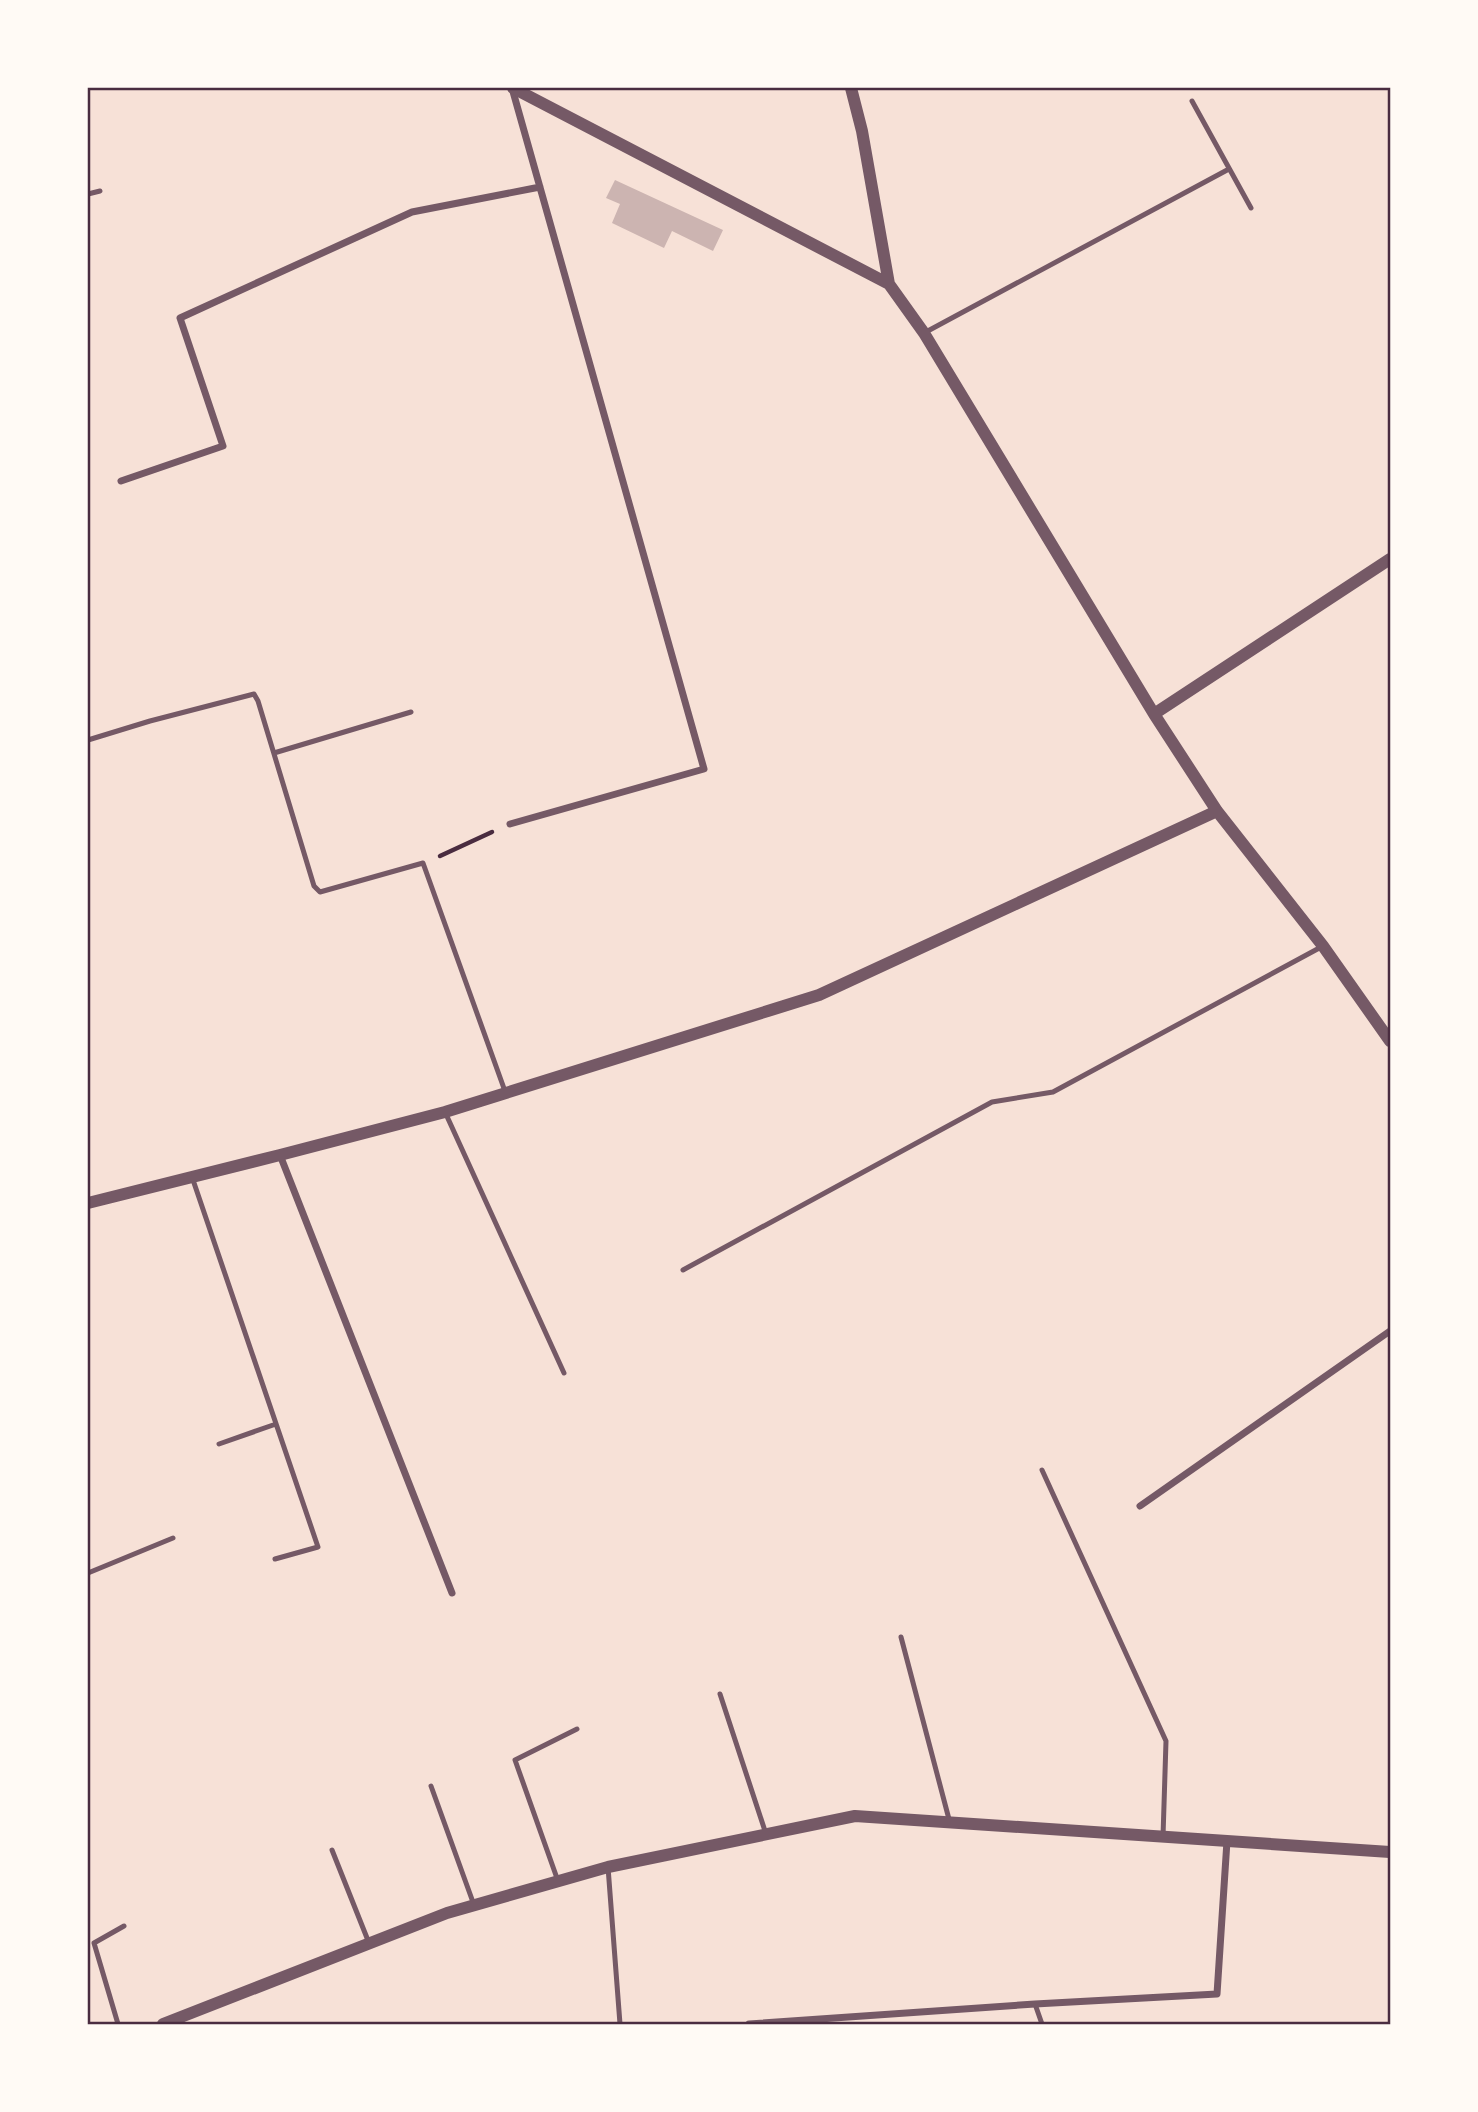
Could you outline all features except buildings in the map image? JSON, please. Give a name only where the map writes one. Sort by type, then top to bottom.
[{"type":"street","points":[[510,824],[704,769],[512,88]]},
{"type":"street","points":[[512,88],[889,284]]},
{"type":"street","points":[[851,88],[862,131],[889,284],[924,333],[1154,715],[1217,811],[1323,946],[1391,1041]]},
{"type":"street","points":[[121,481],[223,446],[180,318],[412,212],[540,187]]},
{"type":"street","points":[[1154,715],[1391,559]]},
{"type":"street","points":[[88,1203],[445,1112],[819,995],[1217,811]]},
{"type":"street","points":[[280,1156],[452,1593]]},
{"type":"street","points":[[1140,1506],[1391,1331]]},
{"type":"street","points":[[163,2025],[447,1913],[608,1867],[855,1816],[1391,1852]]},
{"type":"street","points":[[749,2025],[1217,1994],[1228,1839]]},
{"type":"lane","points":[[1192,101],[1251,208]]},
{"type":"lane","points":[[924,333],[1229,169]]},
{"type":"lane","points":[[88,194],[100,191]]},
{"type":"lane","points":[[88,740],[254,694],[314,886],[320,892],[423,863],[506,1094]]},
{"type":"lane","points":[[274,753],[411,712]]},
{"type":"lane","points":[[682,1270],[992,1102],[1053,1093],[1323,946]]},
{"type":"lane","points":[[445,1112],[564,1373]]},
{"type":"lane","points":[[192,1177],[318,1547],[275,1559]]},
{"type":"lane","points":[[219,1444],[276,1424]]},
{"type":"lane","points":[[1042,1470],[1166,1741],[1163,1837]]},
{"type":"lane","points":[[88,1573],[173,1538]]},
{"type":"lane","points":[[901,1637],[950,1823]]},
{"type":"lane","points":[[720,1694],[766,1834]]},
{"type":"lane","points":[[558,1881],[515,1760],[577,1730]]},
{"type":"lane","points":[[431,1786],[474,1905]]},
{"type":"lane","points":[[332,1850],[369,1943]]},
{"type":"lane","points":[[608,1867],[620,2025]]},
{"type":"lane","points":[[118,2025],[94,1943],[124,1926]]},
{"type":"lane","points":[[1035,2004],[1042,2025]]},
{"type":"path","points":[[423,863],[510,824]]}]
